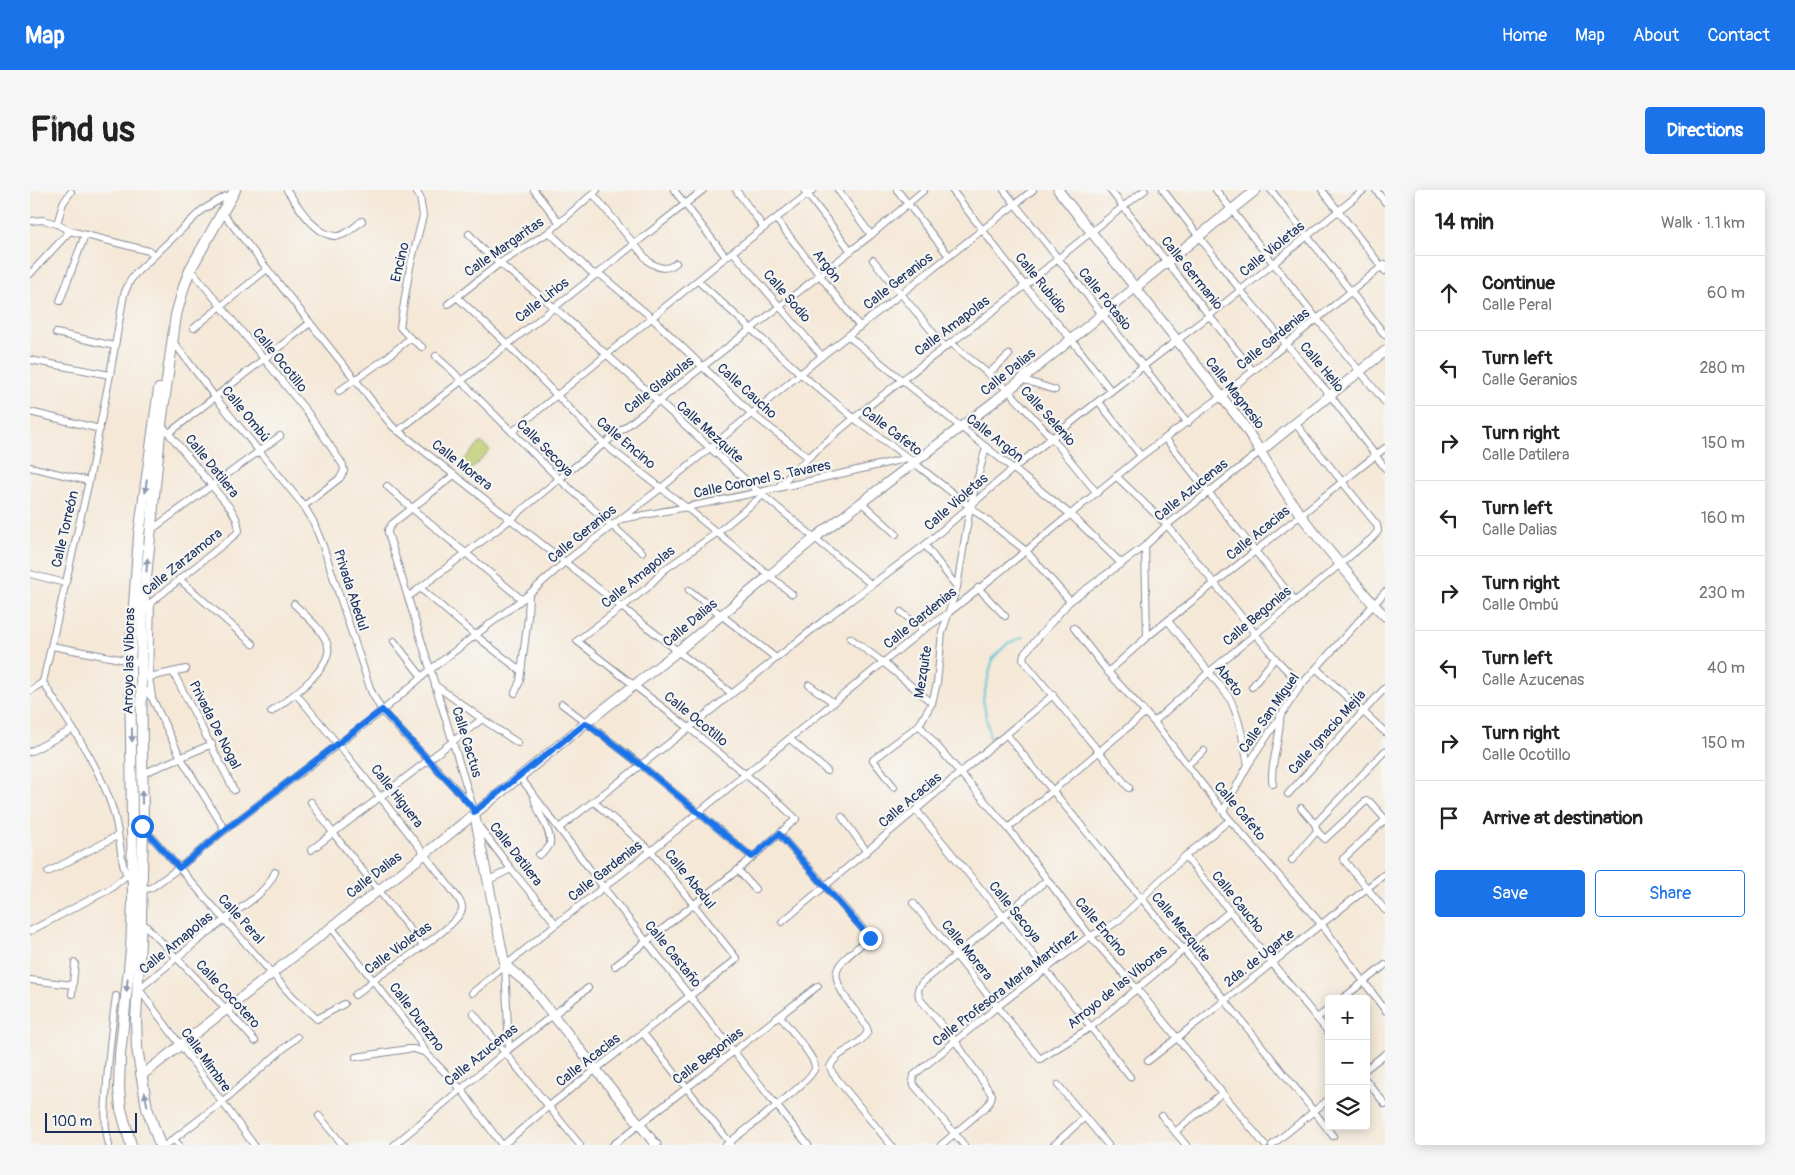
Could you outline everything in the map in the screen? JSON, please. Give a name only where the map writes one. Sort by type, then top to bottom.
[{"type":"main road","name":"Arroyo las Víboras","points":[[189,267],[222,213],[230,194]]},
{"type":"main road","name":"Arroyo las Víboras","points":[[131,1145],[121,1109],[119,1089],[120,1055],[131,950],[134,882],[139,535],[171,339],[182,291],[189,267],[230,194]]},
{"type":"main road","name":"Arroyo las Víboras","points":[[158,421],[147,606],[136,662],[141,686],[142,826],[134,882],[141,922],[137,1048],[147,1108],[160,1145]]},
{"type":"street","points":[[287,190],[312,223],[328,233],[337,236],[345,234],[362,221]]},
{"type":"street","name":"Encino","points":[[410,338],[400,325],[410,267],[423,216],[420,198],[414,190]]},
{"type":"street","points":[[534,190],[559,222]]},
{"type":"street","points":[[674,190],[726,258]]},
{"type":"street","name":"Calle Lirios","points":[[398,431],[703,190]]},
{"type":"street","points":[[736,190],[764,228]]},
{"type":"street","points":[[838,190],[871,235]]},
{"type":"street","points":[[897,190],[949,256]]},
{"type":"street","name":"Calle Gladiolas","points":[[408,597],[512,519],[657,401],[851,251],[924,190]]},
{"type":"street","name":"Calle Rubidio","points":[[952,190],[1025,286],[1071,339],[1111,391]]},
{"type":"street","name":"Calle Potasio","points":[[1004,190],[1188,423]]},
{"type":"street","name":"Calle Geranios","points":[[30,931],[110,889],[134,882],[151,888],[179,868],[225,830],[382,710],[661,488],[822,356],[1033,190]]},
{"type":"street","name":"Calle Magnesio","points":[[1058,190],[1176,341],[1222,396],[1261,451],[1270,470],[1300,514],[1372,604],[1385,616]]},
{"type":"street","name":"Calle Germanio","points":[[1110,190],[1253,371]]},
{"type":"street","name":"Calle Amapolas","points":[[778,487],[808,457],[902,380],[1025,286],[1057,258],[1145,190]]},
{"type":"street","name":"Calle Helio","points":[[1163,190],[1241,291],[1330,395],[1385,468]]},
{"type":"street","points":[[1216,190],[1385,402]]},
{"type":"street","name":"Calle Dalias","points":[[141,1076],[425,854],[473,810],[520,777],[678,651],[721,614],[862,503],[911,460],[1008,390],[1256,190]]},
{"type":"street","points":[[1271,190],[1385,335]]},
{"type":"street","points":[[1322,190],[1384,267]]},
{"type":"street","name":"Calle Violetas","points":[[560,828],[823,621],[925,545],[1014,468],[1210,316],[1364,190]]},
{"type":"street","points":[[1376,190],[1385,202]]},
{"type":"street","points":[[512,432],[733,252],[776,220],[808,191],[851,251]]},
{"type":"street","points":[[57,224],[63,204],[71,192]]},
{"type":"street","points":[[595,192],[649,262],[666,268],[670,268],[676,263]]},
{"type":"street","name":"Calle Margaritas","points":[[448,304],[500,263],[549,232],[595,192]]},
{"type":"street","name":"Calle Torreón","points":[[43,682],[89,481],[127,286],[136,274],[202,210],[230,194]]},
{"type":"street","name":"Calle Morera","points":[[222,213],[354,380],[398,431],[731,693]]},
{"type":"street","points":[[30,221],[39,219],[57,224],[70,231],[149,251],[155,255]]},
{"type":"street","name":"Argón","points":[[776,220],[860,327]]},
{"type":"street","points":[[30,274],[70,231]]},
{"type":"street","name":"Calle Caucho","points":[[549,232],[591,272],[602,276],[652,318],[752,414],[808,457]]},
{"type":"street","name":"Calle Mezquite","points":[[469,234],[483,250],[554,308],[761,494],[872,584]]},
{"type":"street","points":[[60,302],[84,235]]},
{"type":"street","name":"Calle Sodio","points":[[733,252],[822,356]]},
{"type":"street","points":[[873,260],[945,347]]},
{"type":"street","name":"Calle Ocotillo","points":[[189,267],[308,413],[343,465],[344,471],[340,478],[304,506]]},
{"type":"street","name":"Calle Gardenias","points":[[472,993],[556,924],[652,851],[923,630],[947,614],[1026,551],[1141,456],[1188,423],[1351,291],[1384,267]]},
{"type":"street","points":[[194,328],[266,269]]},
{"type":"street","name":"Calle Cafeto","points":[[698,281],[801,374],[855,419],[911,460],[1026,551],[1070,601]]},
{"type":"street","name":"Calle Encino","points":[[457,297],[507,344],[604,444],[718,532],[792,594]]},
{"type":"street","points":[[170,433],[310,323]]},
{"type":"street","points":[[56,333],[114,346]]},
{"type":"street","name":"Calle Argón","points":[[848,336],[1070,514],[1122,564]]},
{"type":"street","points":[[339,391],[385,359],[410,338],[422,347]]},
{"type":"street","name":"Calle Ombú","points":[[171,339],[215,397],[304,506]]},
{"type":"street","name":"Calle Selenio","points":[[952,343],[1008,390],[1052,438],[1097,493]]},
{"type":"street","name":"Calle Azucenas","points":[[1053,695],[1024,659],[1028,649],[1070,601],[1145,546],[1167,526],[1385,351]]},
{"type":"street","points":[[988,374],[1009,355]]},
{"type":"street","name":"Calle Secoya","points":[[436,356],[446,367],[458,375],[460,381],[559,479],[642,552]]},
{"type":"street","points":[[30,360],[110,375]]},
{"type":"street","points":[[1022,379],[1055,390]]},
{"type":"street","points":[[1099,402],[1141,456]]},
{"type":"street","points":[[30,412],[100,429]]},
{"type":"street","name":"Calle Datilera","points":[[158,421],[170,433],[231,509],[239,525],[236,534]]},
{"type":"street","points":[[1295,423],[1343,481]]},
{"type":"street","points":[[150,531],[280,436]]},
{"type":"street","points":[[1166,439],[1295,600]]},
{"type":"street","name":"Mezquite","points":[[919,725],[932,703],[937,683],[942,633],[957,587],[970,507],[986,447]]},
{"type":"street","name":"Calle Acacias","points":[[1108,672],[1300,514],[1385,448]]},
{"type":"street","name":"Calle Coronel S. Tavares","points":[[620,519],[761,494],[778,487],[911,460]]},
{"type":"street","points":[[30,467],[89,481]]},
{"type":"street","points":[[412,509],[454,475]]},
{"type":"street","points":[[1116,476],[1167,526],[1275,658],[1301,686]]},
{"type":"street","name":"Calle Begonias","points":[[1154,722],[1208,673],[1372,538],[1378,531],[1377,524],[1343,481]]},
{"type":"street","points":[[387,486],[521,599]]},
{"type":"street","name":"Calle Amapolas","points":[[577,641],[646,588],[664,570],[718,532],[761,494]]},
{"type":"street","points":[[862,503],[896,534]]},
{"type":"street","name":"Privada Abedul","points":[[304,506],[321,539],[368,684],[382,710]]},
{"type":"street","name":"Calle Cactus","points":[[412,509],[392,524],[388,530],[473,810],[505,965]]},
{"type":"street","name":"Calle Zarzamora","points":[[147,606],[236,534]]},
{"type":"street","points":[[925,545],[957,587]]},
{"type":"street","points":[[1145,546],[1147,638]]},
{"type":"street","points":[[30,574],[65,583]]},
{"type":"street","points":[[180,579],[253,644]]},
{"type":"street","points":[[420,588],[521,671]]},
{"type":"street","points":[[978,588],[1005,616]]},
{"type":"street","points":[[689,590],[776,658]]},
{"type":"street","name":"Calle San Miguel","points":[[1222,811],[1248,765],[1301,686],[1372,604],[1385,592]]},
{"type":"street","points":[[515,693],[520,681],[528,617],[528,594]]},
{"type":"street","points":[[271,712],[296,694],[326,661],[329,650],[324,637],[294,604]]},
{"type":"street","points":[[147,606],[152,698]]},
{"type":"street","points":[[901,612],[923,630]]},
{"type":"street","name":"Abeto","points":[[1168,621],[1229,697],[1235,709],[1248,765]]},
{"type":"street","name":"Calle Cafeto","points":[[1074,628],[1108,672],[1154,722],[1222,811],[1322,925],[1363,983],[1385,1010]]},
{"type":"street","points":[[850,638],[884,663],[932,703]]},
{"type":"street","points":[[394,641],[422,677]]},
{"type":"street","name":"Calle Ocotillo","points":[[577,641],[689,728],[784,806],[796,819],[779,834]]},
{"type":"street","points":[[52,646],[136,662]]},
{"type":"street","points":[[1252,687],[1275,658]]},
{"type":"street","points":[[150,677],[186,669]]},
{"type":"street","points":[[1317,669],[1385,732]]},
{"type":"street","name":"Privada De Nogal","points":[[173,672],[212,744],[234,790]]},
{"type":"street","points":[[30,691],[43,682],[73,729],[113,809],[124,868],[134,882]]},
{"type":"street","points":[[435,685],[518,743]]},
{"type":"street","points":[[809,685],[834,703]]},
{"type":"street","points":[[141,686],[152,698],[181,758],[225,830]]},
{"type":"street","name":"Calle Ignacio Mejía","points":[[1288,794],[1385,688]]},
{"type":"street","name":"Calle Higuera","points":[[296,694],[380,797],[462,904],[461,913],[455,920]]},
{"type":"street","points":[[1053,695],[1129,788]]},
{"type":"street","name":"Calle Acacias","points":[[782,922],[917,811],[1053,695]]},
{"type":"street","points":[[562,704],[641,765],[752,857]]},
{"type":"street","points":[[382,710],[473,810]]},
{"type":"street","points":[[1008,828],[1145,713]]},
{"type":"street","points":[[1273,784],[1272,775],[1280,733],[1280,715]]},
{"type":"street","points":[[311,850],[482,719]]},
{"type":"street","points":[[894,787],[874,760],[919,725]]},
{"type":"street","name":"Calle Encino","points":[[919,725],[1008,828],[1090,936],[1137,989],[1266,1145]]},
{"type":"street","points":[[30,752],[73,729]]},
{"type":"street","name":"Calle Mezquite","points":[[1007,735],[1184,948],[1224,1001],[1333,1136]]},
{"type":"street","points":[[790,739],[827,771]]},
{"type":"street","points":[[142,774],[212,744]]},
{"type":"street","points":[[1188,766],[1204,751]]},
{"type":"street","points":[[1315,824],[1385,751]]},
{"type":"street","name":"Calle Castaño","points":[[520,777],[604,888],[808,1145]]},
{"type":"street","points":[[534,796],[538,812],[550,841],[548,849],[539,855]]},
{"type":"street","points":[[1302,808],[1315,824],[1317,831],[1325,839],[1366,801],[1383,810],[1385,820],[1343,859],[1385,910]]},
{"type":"street","points":[[310,802],[377,890],[423,946]]},
{"type":"street","name":"Calle Abedul","points":[[594,802],[652,851],[737,959]]},
{"type":"street","name":"Calle Secoya","points":[[917,811],[1046,969],[1130,1077]]},
{"type":"street","points":[[842,817],[867,852]]},
{"type":"street","name":"Calle Profesora María Martínez","points":[[955,1134],[913,1081],[914,1075],[1046,969],[1090,936],[1106,930],[1185,856],[1230,820]]},
{"type":"street","name":"Calle Datilera","points":[[476,822],[556,924]]},
{"type":"street","name":"Calle Peral","points":[[142,826],[292,996],[317,1019],[344,1004]]},
{"type":"street","points":[[1292,860],[1317,831]]},
{"type":"street","points":[[615,966],[738,870],[779,834],[870,938],[842,962],[838,968],[836,979],[844,996],[867,1028],[865,1036],[836,1058],[830,1067],[833,1074],[891,1145]]},
{"type":"street","points":[[48,872],[117,836]]},
{"type":"street","name":"Calle Caucho","points":[[1185,856],[1325,1028]]},
{"type":"street","points":[[488,880],[511,869]]},
{"type":"street","points":[[738,870],[755,889]]},
{"type":"street","name":"Calle Amapolas","points":[[138,990],[260,893],[271,881],[275,872]]},
{"type":"street","name":"2da. de Ugarte","points":[[1148,1061],[1385,874]]},
{"type":"street","points":[[941,1145],[986,1108],[992,1098],[991,1092],[956,1042],[919,998],[917,993],[922,983],[1047,880]]},
{"type":"street","name":"Calle Morera","points":[[913,903],[1040,1058]]},
{"type":"street","name":"Arroyo de las Víboras","points":[[1040,1058],[1091,1027],[1230,911]]},
{"type":"street","name":"Calle Violetas","points":[[355,995],[423,946],[455,920]]},
{"type":"street","name":"Calle Cocotero","points":[[141,922],[226,1008],[255,1041]]},
{"type":"street","name":"Calle Durazno","points":[[331,927],[413,1031],[427,1054],[461,1089],[503,1145]]},
{"type":"street","name":"Calle Acacias","points":[[503,1145],[549,1106],[737,959]]},
{"type":"street","points":[[72,994],[75,963]]},
{"type":"street","points":[[505,965],[530,986],[656,1145]]},
{"type":"street","points":[[505,965],[507,1051]]},
{"type":"street","points":[[1347,995],[1385,965]]},
{"type":"street","points":[[30,980],[73,984]]},
{"type":"street","name":"Calle Begonias","points":[[613,1145],[818,986]]},
{"type":"street","name":"Calle Azucenas","points":[[394,1145],[507,1051],[588,988]]},
{"type":"street","name":"Calle Mimbre","points":[[138,990],[254,1145]]},
{"type":"street","points":[[109,1145],[105,1131],[105,1111],[116,996]]},
{"type":"street","points":[[1317,1018],[1325,1012]]},
{"type":"street","points":[[473,1013],[507,1051],[580,1145]]},
{"type":"street","points":[[643,1033],[729,1144],[777,1106],[809,1078],[815,1070],[816,1066],[811,1056],[780,1016]]},
{"type":"street","points":[[166,1145],[222,1102],[297,1037]]},
{"type":"street","points":[[356,1057],[408,1049],[420,1050],[427,1054]]},
{"type":"street","points":[[1370,1066],[1385,1054]]},
{"type":"street","points":[[1058,1085],[1108,1145]]},
{"type":"street","points":[[1370,1085],[1385,1104]]},
{"type":"street","points":[[1175,1132],[1222,1093]]},
{"type":"street","points":[[1272,1145],[1325,1103]]},
{"type":"street","points":[[320,1116],[343,1145]]},
{"type":"street","points":[[1162,1116],[1186,1145]]},
{"type":"street","points":[[1054,1144],[1086,1117]]},
{"type":"street","points":[[955,1134],[964,1145]]},
{"type":"street","points":[[173,1139],[178,1145]]},
{"type":"green space","points":[[481,442],[490,450],[471,470],[462,462]]},
{"type":"waterway","points":[[990,739],[983,699],[993,658],[1008,643],[1024,637]]},
{"type":"route","points":[[142,826],[179,868],[225,830],[382,710],[472,807],[474,812],[586,723],[641,765],[752,857],[779,834],[870,938]]}]
